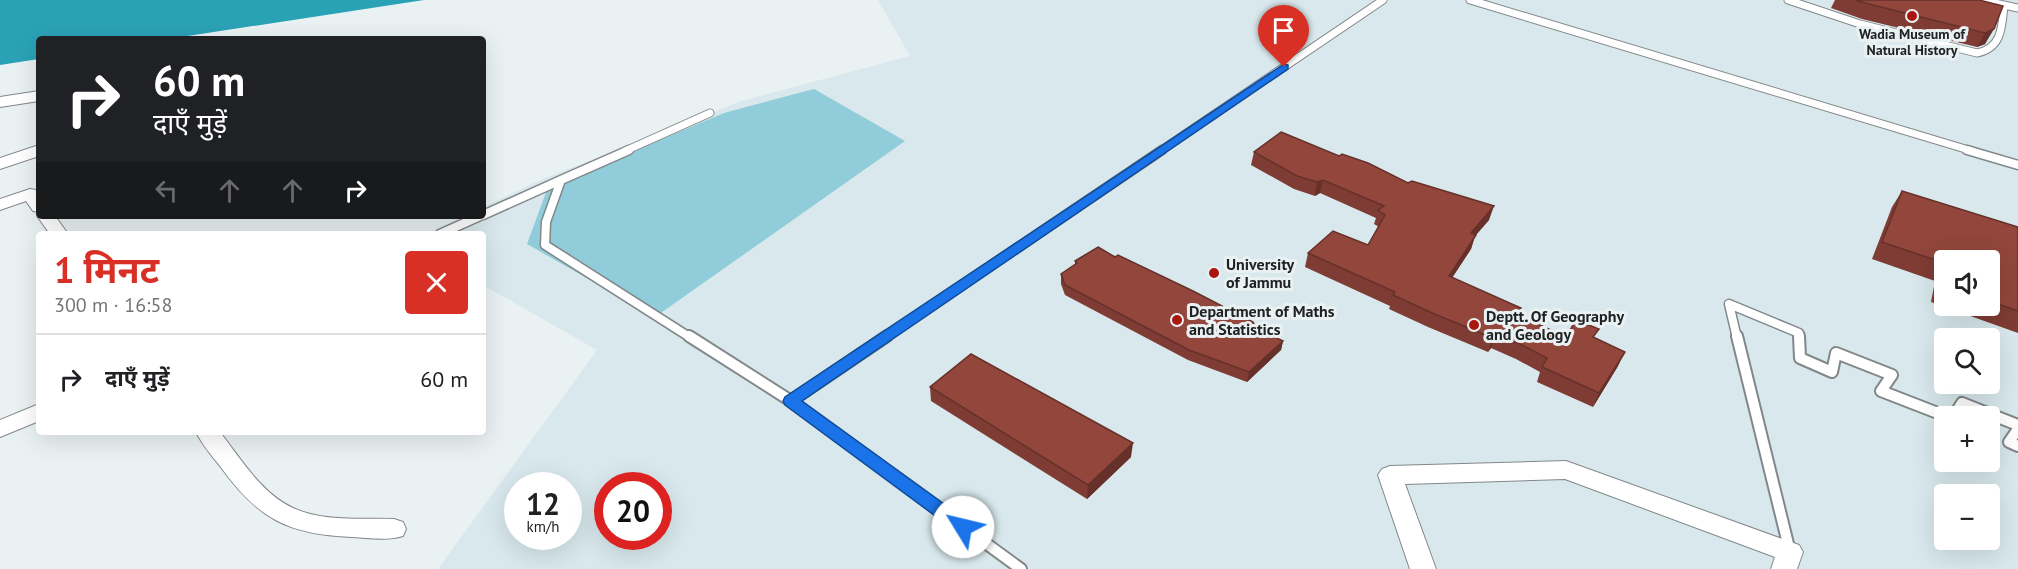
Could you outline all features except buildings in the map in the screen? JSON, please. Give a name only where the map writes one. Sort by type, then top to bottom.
[{"type":"street","points":[[0,102],[36,96]]},
{"type":"street","points":[[0,164],[36,151]]},
{"type":"street","points":[[0,205],[36,197]]},
{"type":"street","points":[[0,429],[36,413]]},
{"type":"street","points":[[209,435],[255,493],[284,514],[323,524],[394,529]]},
{"type":"street","points":[[1423,569],[1390,475],[1566,470],[1787,560]]},
{"type":"lane","points":[[791,401],[1383,0]]},
{"type":"lane","points":[[1470,0],[2018,165]]},
{"type":"lane","points":[[1788,0],[1860,24],[1977,53],[1992,49],[1999,41],[2004,5]]},
{"type":"lane","points":[[1981,0],[2018,8]]},
{"type":"lane","points":[[486,213],[710,113]]},
{"type":"lane","points":[[561,180],[543,236],[545,244],[791,401],[1021,569]]},
{"type":"lane","points":[[447,231],[473,219]]},
{"type":"lane","points":[[1787,560],[1729,304],[1799,333],[1800,358],[1832,372],[1836,353],[1892,375],[1881,391],[1934,412]]},
{"type":"lane","points":[[2000,419],[2018,427],[2009,442],[2018,446]]},
{"type":"shaded area","points":[[0,0],[424,0],[188,36],[36,36],[36,59],[0,65]]},
{"type":"shaded area","name":"University of Jammu","points":[[878,0],[2018,0],[2018,569],[438,569],[504,478],[504,550],[582,550],[582,472],[508,472],[597,350],[486,287],[486,231],[431,231],[457,219],[486,219],[486,206],[538,181],[741,101],[910,56]]},
{"type":"shaded area","points":[[814,89],[905,141],[655,317],[527,244],[548,187],[724,113]]},
{"type":"place","name":"Wadia Museum of Natural History","points":[[1912,16]]},
{"type":"place","name":"University of Jammu","points":[[1214,273]]},
{"type":"place","name":"Department of Maths and Statistics","points":[[1177,320]]},
{"type":"place","name":"Deptt. Of Geography and Geology","points":[[1474,325]]},
{"type":"route","points":[[963,527],[791,401],[1284,67]]}]
